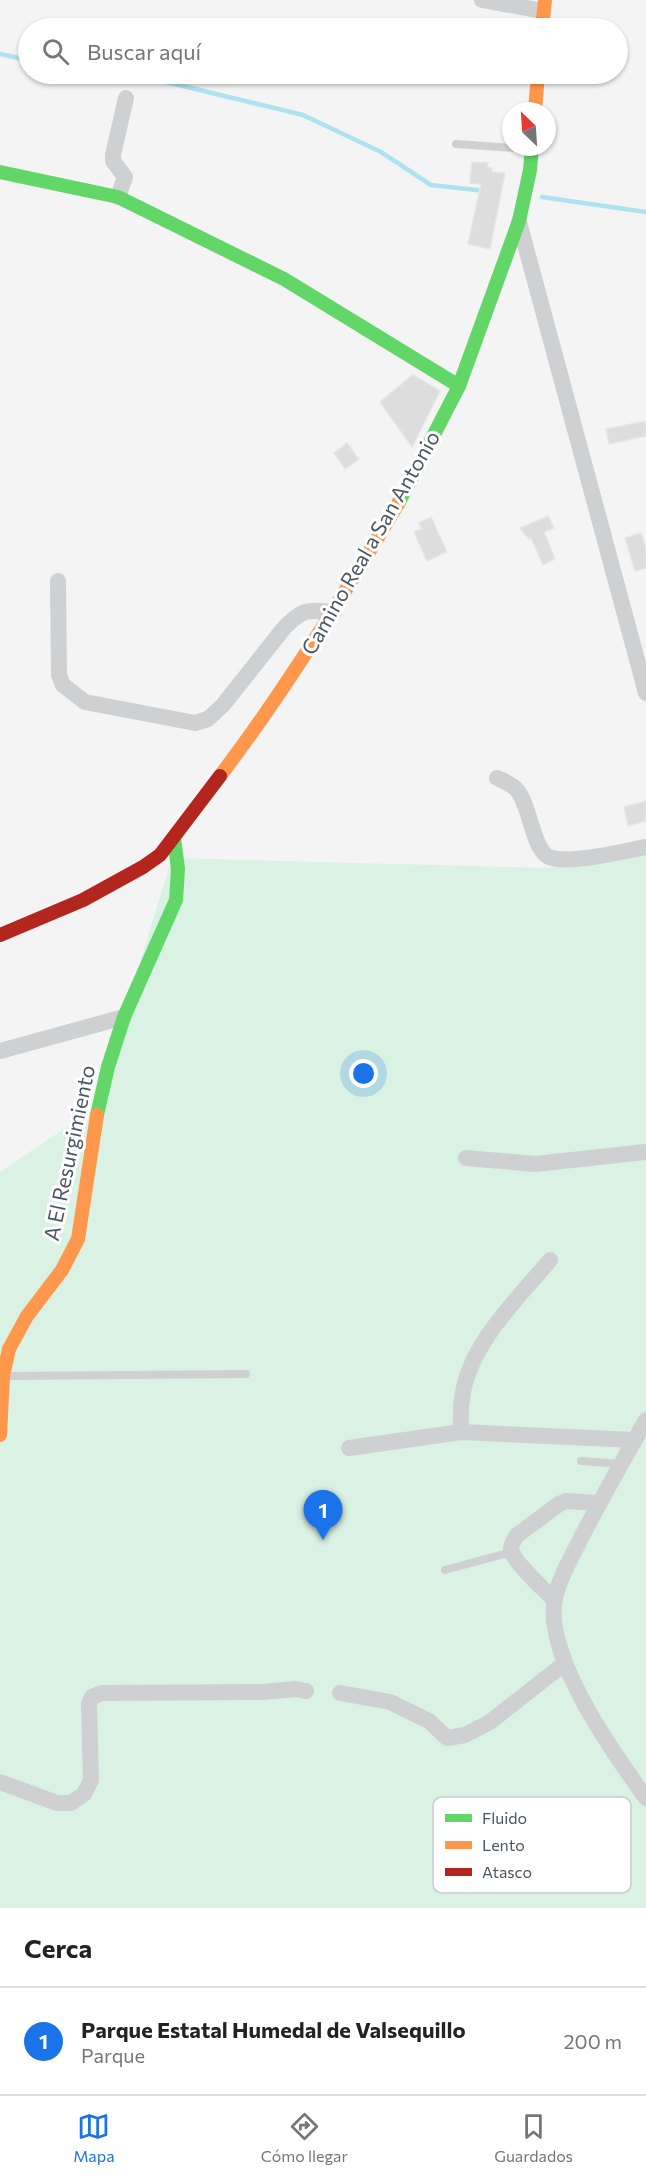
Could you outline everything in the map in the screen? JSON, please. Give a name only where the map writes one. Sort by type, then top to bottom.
[{"type":"street","points":[[482,0],[544,6]]},
{"type":"street","points":[[536,102],[537,84]]},
{"type":"street","points":[[118,197],[125,177],[113,161],[113,155],[126,98]]},
{"type":"street","name":"Camino Real a San Antonio","points":[[0,935],[98,892],[145,868],[174,838],[258,726],[334,612],[413,478],[459,386],[519,221],[531,156]]},
{"type":"street","points":[[0,171],[118,197],[284,279],[459,386]]},
{"type":"street","name":"Camino Real a San Antonio","points":[[519,221],[646,693]]},
{"type":"street","points":[[57,581],[59,675],[63,685],[85,702],[195,723],[208,719],[224,705],[295,617],[308,610],[334,612]]},
{"type":"street","points":[[497,778],[511,785],[522,797],[541,851],[550,857],[572,859],[646,847]]},
{"type":"street","name":"A El Resurgimiento","points":[[0,1435],[3,1376],[9,1349],[27,1316],[62,1270],[78,1239],[98,1109],[108,1067],[124,1017],[176,900],[179,887],[174,838]]},
{"type":"street","points":[[0,1052],[124,1017]]},
{"type":"street","points":[[466,1158],[535,1164],[646,1152]]},
{"type":"street","points":[[461,1432],[462,1398],[475,1356],[484,1340],[550,1260]]},
{"type":"street","points":[[646,1420],[598,1503],[561,1579],[554,1600],[557,1634],[578,1692],[601,1733],[646,1798]]},
{"type":"street","points":[[348,1448],[461,1432],[635,1440]]},
{"type":"street","points":[[554,1600],[511,1552],[512,1544],[516,1536],[559,1504],[566,1501],[598,1503]]},
{"type":"street","points":[[340,1693],[390,1702],[429,1721],[447,1738],[455,1738],[490,1722],[566,1663]]},
{"type":"street","points":[[0,1782],[57,1803],[71,1803],[84,1794],[92,1780],[89,1704],[92,1697],[102,1693],[262,1692],[296,1689],[306,1691]]},
{"type":"lane","points":[[456,144],[502,146]]},
{"type":"lane","points":[[3,1376],[246,1374]]},
{"type":"lane","points":[[581,1461],[621,1464]]},
{"type":"lane","points":[[445,1570],[511,1552]]},
{"type":"green space","points":[[646,849],[646,1908],[0,1908],[0,1172],[95,1108],[172,858],[550,868]]},
{"type":"building","points":[[472,162],[488,163],[487,167],[492,168],[492,172],[505,173],[490,249],[468,244],[481,184],[470,183]]},
{"type":"building","points":[[413,375],[440,391],[412,447],[380,402]]},
{"type":"building","points":[[646,421],[646,436],[609,444],[606,429]]},
{"type":"building","points":[[347,443],[359,459],[345,469],[334,453]]},
{"type":"building","points":[[548,516],[554,528],[544,532],[555,559],[543,565],[531,538],[529,539],[520,528]]},
{"type":"building","points":[[431,517],[447,552],[427,561],[414,532],[422,529],[419,523]]},
{"type":"building","points":[[641,533],[646,548],[646,568],[635,571],[625,538]]},
{"type":"building","points":[[646,801],[646,821],[628,826],[624,807]]},
{"type":"waterway","points":[[0,54],[18,58]]},
{"type":"waterway","points":[[174,84],[303,115],[381,152],[431,185],[485,191]]},
{"type":"waterway","points":[[542,197],[646,212]]},
{"type":"traffic: fast","points":[[399,502],[459,386],[519,221],[531,156]]},
{"type":"traffic: fast","points":[[0,172],[118,197],[284,279],[459,386]]},
{"type":"traffic: fast","points":[[97,1115],[108,1067],[124,1017],[176,900],[178,869],[174,838]]},
{"type":"traffic: slow","points":[[543,18],[545,0]]},
{"type":"traffic: slow","points":[[536,102],[537,84]]},
{"type":"traffic: slow","points":[[220,776],[268,710],[313,642],[399,502]]},
{"type":"traffic: slow","points":[[0,1435],[3,1376],[9,1349],[27,1316],[62,1270],[78,1239],[97,1115]]},
{"type":"traffic: jam","points":[[0,935],[83,900],[160,855],[220,776]]},
{"type":"place","name":"Parque Estatal Humedal de Valsequillo","points":[[323,1540]]}]
